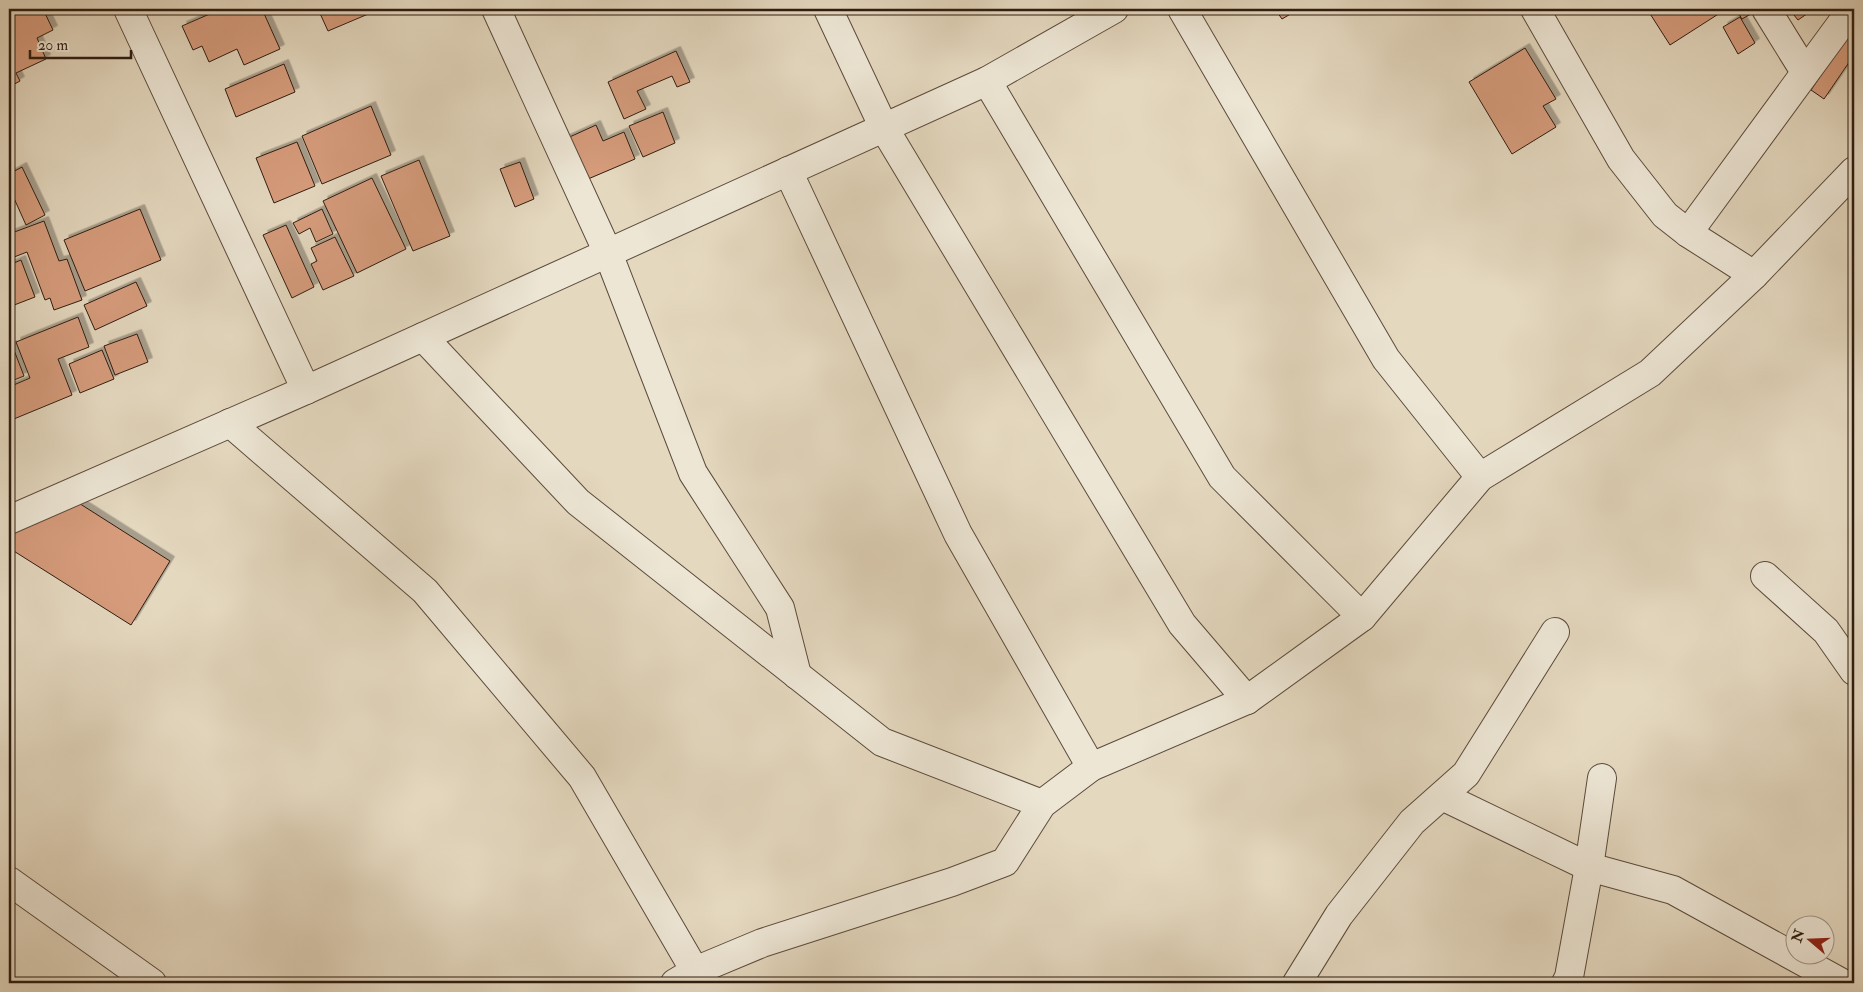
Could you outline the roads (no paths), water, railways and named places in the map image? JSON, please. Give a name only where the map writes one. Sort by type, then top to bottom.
[{"type":"street","points":[[128,9],[306,390]]},
{"type":"street","points":[[496,9],[608,253],[693,473],[780,608],[796,675]]},
{"type":"street","points":[[828,9],[884,128],[1182,624],[1247,700]]},
{"type":"street","points":[[9,520],[306,390],[987,81],[1114,9]]},
{"type":"street","points":[[1182,9],[1386,359],[1480,478]]},
{"type":"street","points":[[1534,9],[1621,159],[1665,215],[1754,274]]},
{"type":"street","points":[[1766,9],[1805,72]]},
{"type":"street","points":[[1688,232],[1852,9]]},
{"type":"street","points":[[987,81],[1222,477],[1362,618]]},
{"type":"street","points":[[788,171],[958,534],[1091,767]]},
{"type":"street","points":[[230,423],[425,591],[582,777],[685,977],[762,943],[952,882],[1005,862],[1042,804],[1091,767],[1247,700],[1362,618],[1480,478],[1650,373],[1754,274],[1854,171]]},
{"type":"street","points":[[423,337],[578,502],[882,742],[1042,804]]},
{"type":"street","points":[[1765,576],[1826,631],[1854,670]]},
{"type":"street","points":[[1297,983],[1340,915],[1412,822],[1466,774],[1555,632]]},
{"type":"street","points":[[1566,983],[1570,977],[1602,778]]},
{"type":"street","points":[[1442,796],[1589,867],[1673,890],[1842,983]]},
{"type":"street","points":[[9,881],[152,983]]}]
